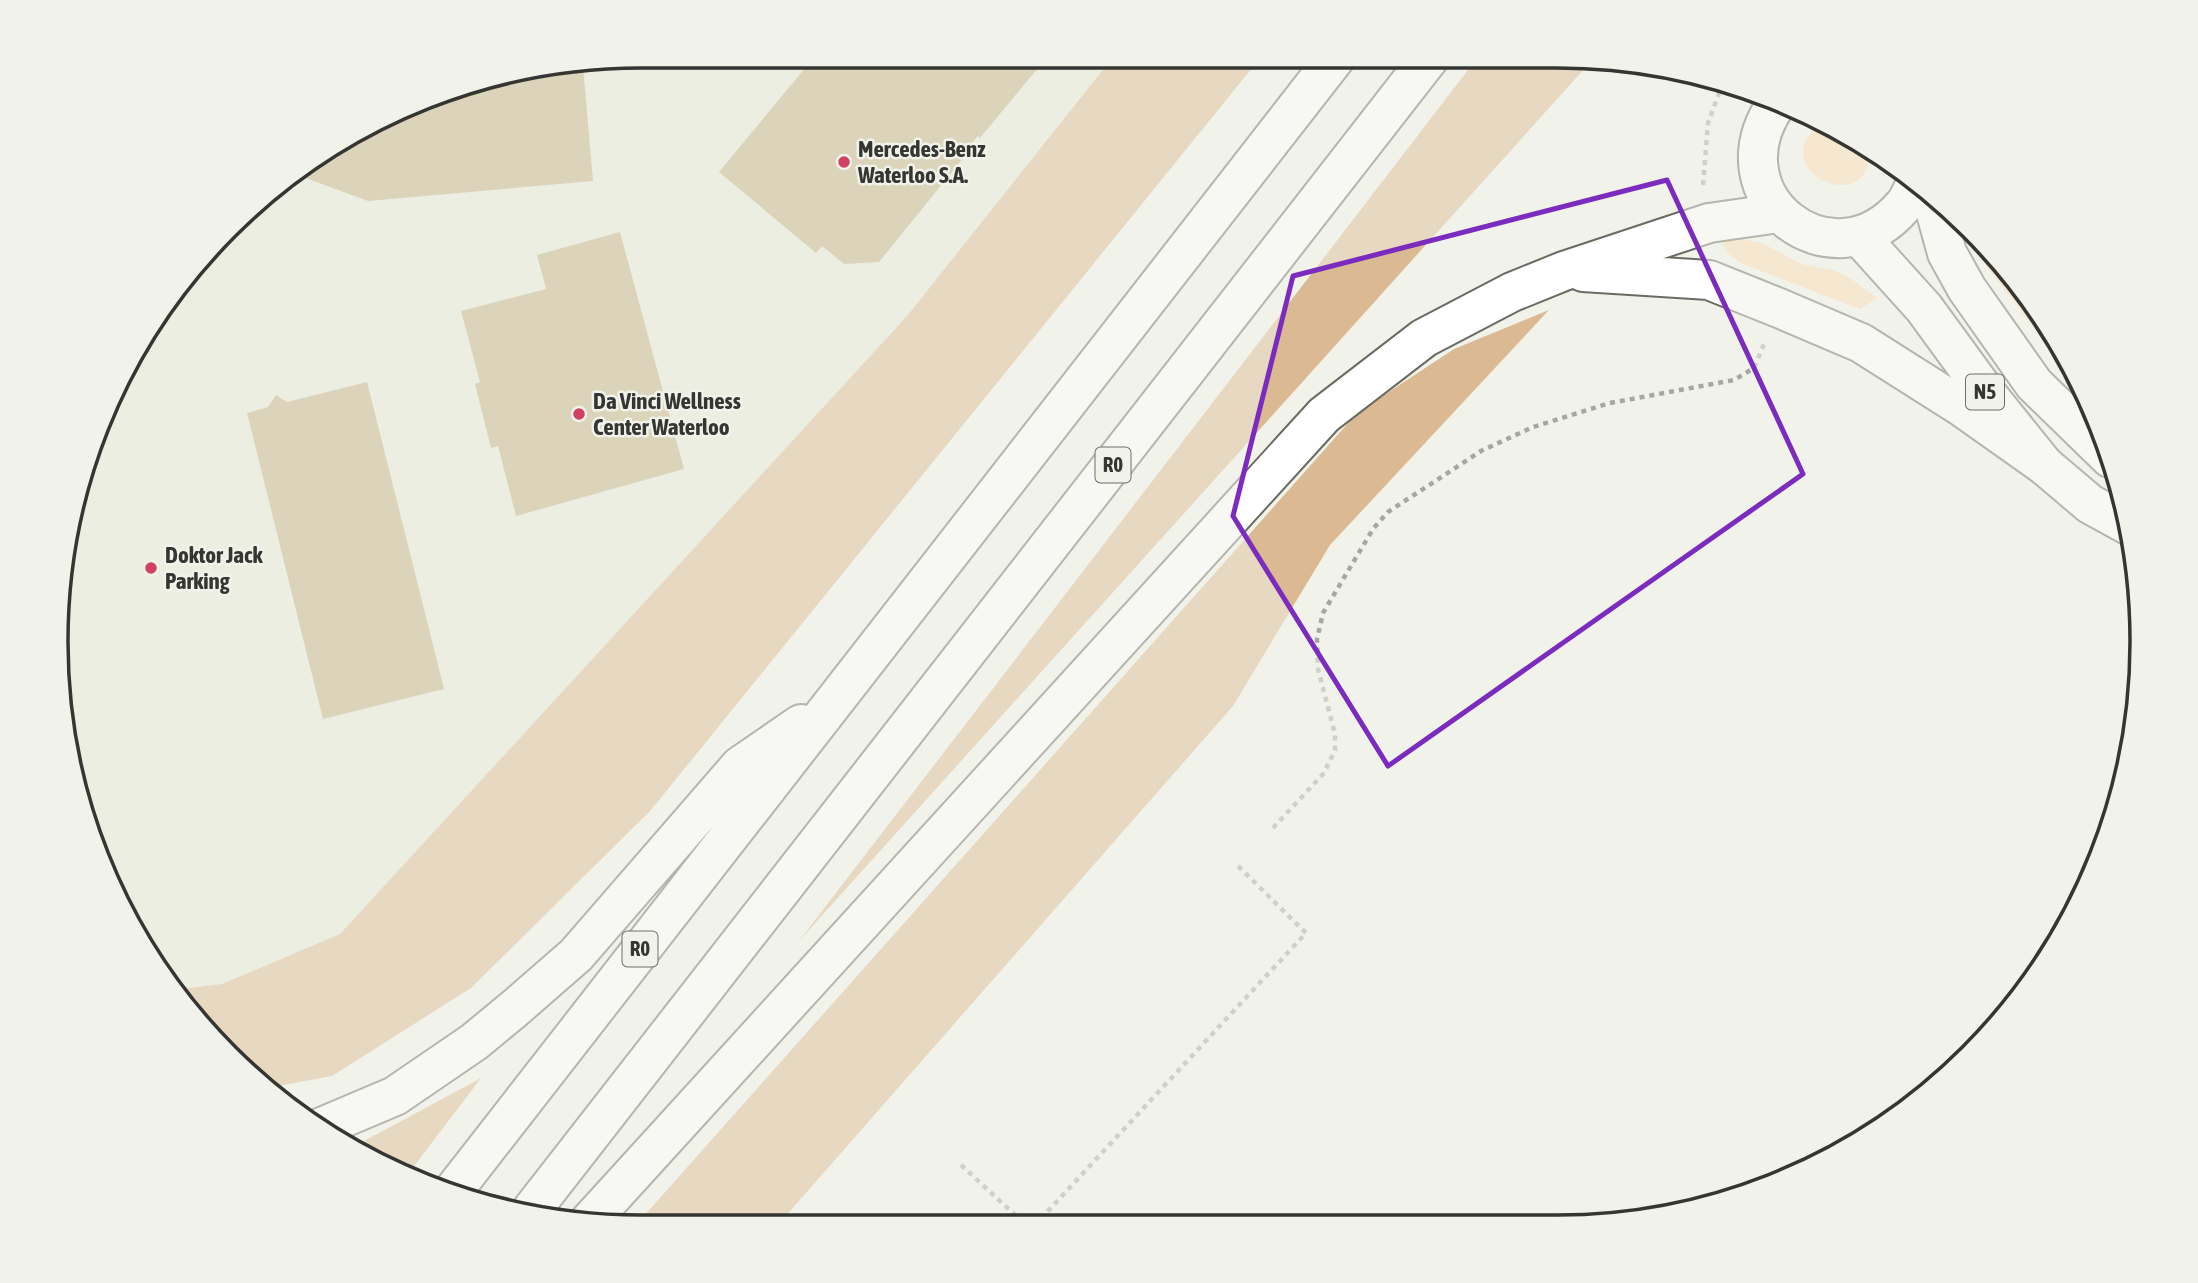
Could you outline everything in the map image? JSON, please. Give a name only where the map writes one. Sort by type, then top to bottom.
[{"type":"main road","name":"R0","points":[[458,1184],[1327,68]]},
{"type":"main road","name":"R0","points":[[536,1205],[1421,68]]},
{"type":"main road","points":[[1768,109],[1757,155],[1762,187],[1779,213],[1802,230],[1830,239],[1858,236],[1884,225],[1905,205],[1911,192]]},
{"type":"main road","points":[[597,1213],[1324,415],[1424,338],[1512,292],[1564,271],[1709,223],[1779,213]]},
{"type":"main road","name":"N5","points":[[1936,213],[1947,253],[1967,289],[2034,384],[2093,442]]},
{"type":"main road","name":"N5","points":[[1858,236],[1924,308],[2044,466],[2090,504],[2116,518]]},
{"type":"main road","points":[[1564,271],[1709,280],[1779,308],[1861,343],[1962,407],[2044,466]]},
{"type":"main road","points":[[331,1123],[395,1096],[474,1042],[514,1009],[576,955],[740,766],[830,704]]},
{"type":"path","points":[[1273,828],[1324,773],[1335,750],[1335,734],[1318,670],[1317,639],[1323,613],[1373,529],[1388,512],[1481,450],[1533,427],[1610,403],[1734,380],[1754,368],[1779,308]]},
{"type":"path","points":[[1044,1215],[1306,933],[1238,866]]},
{"type":"path","points":[[961,1165],[1015,1215]]},
{"type":"highlighted area","points":[[1667,180],[1803,474],[1388,766],[1233,516],[1293,276]]},
{"type":"shaded area","points":[[642,68],[1104,68],[907,316],[340,934],[222,984],[186,988],[165,960],[127,895],[99,826],[79,753],[69,679],[68,642],[69,604],[79,530],[99,457],[112,422],[127,388],[165,323],[236,236],[323,165],[388,127],[457,99],[530,79],[604,69]]},
{"type":"shaded area","points":[[1104,68],[1252,68],[651,810],[471,988],[332,1076],[280,1086],[264,1072],[236,1047],[186,988],[222,984],[340,934],[907,316]]},
{"type":"shaded area","points":[[1470,68],[1584,69],[799,941]]},
{"type":"shaded area","points":[[1816,130],[1868,161],[1866,171],[1854,182],[1839,185],[1823,181],[1810,171],[1803,157],[1806,141]]},
{"type":"shaded area","points":[[1740,239],[1762,243],[1801,264],[1836,271],[1877,298],[1860,309],[1743,264],[1727,253],[1722,241]]},
{"type":"shaded area","points":[[1979,256],[2011,293],[2047,346]]},
{"type":"shaded area","points":[[1549,310],[1330,545],[1233,706],[787,1215],[645,1215],[1357,413],[1454,349]]},
{"type":"shaded area","points":[[481,1078],[413,1167],[362,1142]]},
{"type":"building","name":"Mercedes-Benz Waterloo S.A.","points":[[805,68],[1038,68],[980,138],[978,136],[967,149],[969,151],[879,262],[844,264],[822,246],[816,253],[719,172]]},
{"type":"building","points":[[583,71],[593,181],[368,201],[305,178],[355,145],[422,112],[493,88],[530,79]]},
{"type":"building","name":"Da Vinci Wellness Center Waterloo","points":[[620,232],[684,469],[516,516],[498,446],[491,448],[475,384],[480,382],[461,311],[546,289],[537,255]]},
{"type":"building","points":[[367,382],[444,689],[323,719],[247,413],[268,407],[276,395],[287,402]]},
{"type":"place","name":"Mercedes-Benz Waterloo S.A.","points":[[844,162]]},
{"type":"place","name":"Da Vinci Wellness Center Waterloo","points":[[579,414]]},
{"type":"place","name":"Doktor Jack Parking","points":[[151,568]]}]
